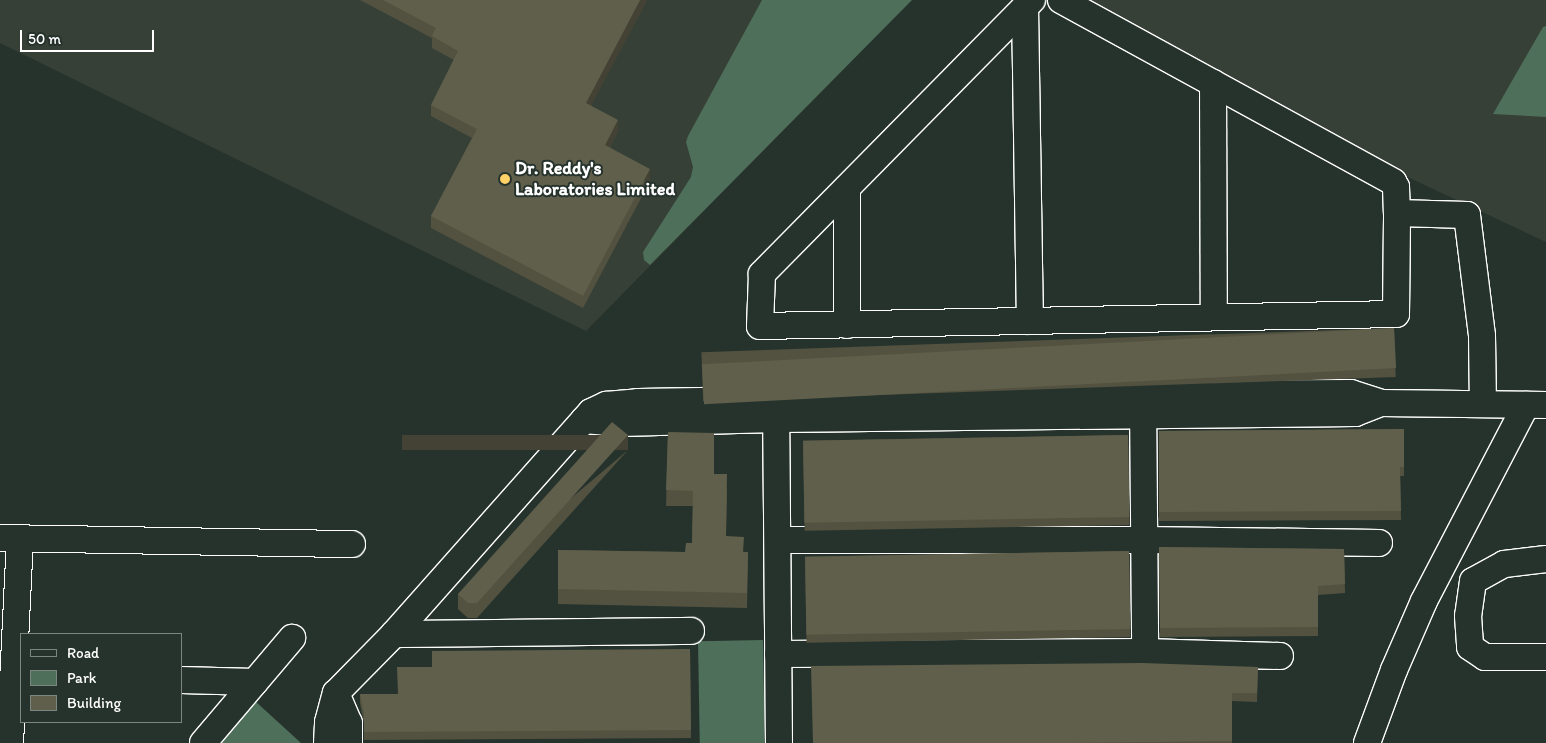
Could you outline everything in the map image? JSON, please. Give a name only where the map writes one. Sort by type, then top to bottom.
[{"type":"street","points":[[1028,4],[762,274],[760,326],[1396,314],[1397,213],[1396,187],[1393,182],[1061,0]]},
{"type":"street","points":[[1028,4],[1030,321]]},
{"type":"street","points":[[1213,83],[1214,318]]},
{"type":"street","points":[[847,188],[847,325]]},
{"type":"street","points":[[1397,213],[1467,215],[1482,336],[1483,404]]},
{"type":"street","points":[[327,743],[328,722],[336,693],[394,634],[584,420],[620,423],[776,410],[1143,405],[1355,413],[1381,403],[1536,405],[1424,601],[1394,670],[1367,743]]},
{"type":"street","points":[[1143,405],[1145,652]]},
{"type":"street","points":[[776,410],[779,743]]},
{"type":"street","points":[[10,743],[12,674],[10,538],[352,544]]},
{"type":"street","points":[[778,540],[1143,540],[1379,543]]},
{"type":"street","points":[[1546,559],[1504,564],[1473,581],[1468,616],[1470,647],[1484,657],[1546,657]]},
{"type":"street","points":[[394,634],[691,631]]},
{"type":"street","points":[[203,743],[292,638]]},
{"type":"street","points":[[778,654],[1145,652],[1280,656]]},
{"type":"street","points":[[182,680],[255,682]]},
{"type":"street","points":[[336,693],[349,723],[349,743]]},
{"type":"shaded area","name":"Dr. Reddy's Laboratories Limited","points":[[0,0],[911,0],[586,331],[0,43]]},
{"type":"shaded area","points":[[1087,0],[1546,0],[1546,242],[1384,166]]},
{"type":"green space","points":[[762,0],[912,0],[650,265],[644,260],[643,252],[691,177],[693,167],[686,142],[688,136]]},
{"type":"green space","points":[[1546,26],[1546,117],[1493,114],[1543,27]]},
{"type":"green space","points":[[763,640],[765,743],[700,743],[698,641]]},
{"type":"green space","points":[[255,701],[301,743],[217,743]]},
{"type":"building","points":[[383,0],[640,0],[586,103],[618,120],[605,145],[650,169],[583,296],[431,216],[477,129],[431,105],[458,51],[432,36],[436,28]]},
{"type":"building","points":[[1394,328],[1396,368],[704,404],[702,364]]},
{"type":"building","points":[[612,422],[628,435],[477,603],[468,603],[458,594]]},
{"type":"building","points":[[1404,429],[1404,467],[1400,467],[1401,511],[1159,512],[1159,431]]},
{"type":"building","points":[[668,432],[714,433],[714,474],[727,474],[726,536],[744,537],[743,552],[748,552],[747,593],[558,589],[558,550],[685,552],[686,543],[692,543],[693,491],[666,490]]},
{"type":"building","points":[[1128,435],[1129,517],[804,523],[803,441]]},
{"type":"building","points":[[1159,547],[1344,549],[1345,584],[1318,586],[1318,627],[1160,628]]},
{"type":"building","points":[[1129,551],[1130,629],[806,635],[805,557]]},
{"type":"building","points":[[690,649],[691,730],[364,732],[364,714],[360,694],[398,694],[397,667],[432,667],[432,651]]},
{"type":"building","points":[[1142,663],[1258,667],[1257,693],[1232,693],[1232,741],[813,743],[811,666]]},
{"type":"place","name":"Dr. Reddy's Laboratories Limited","points":[[505,179]]}]
